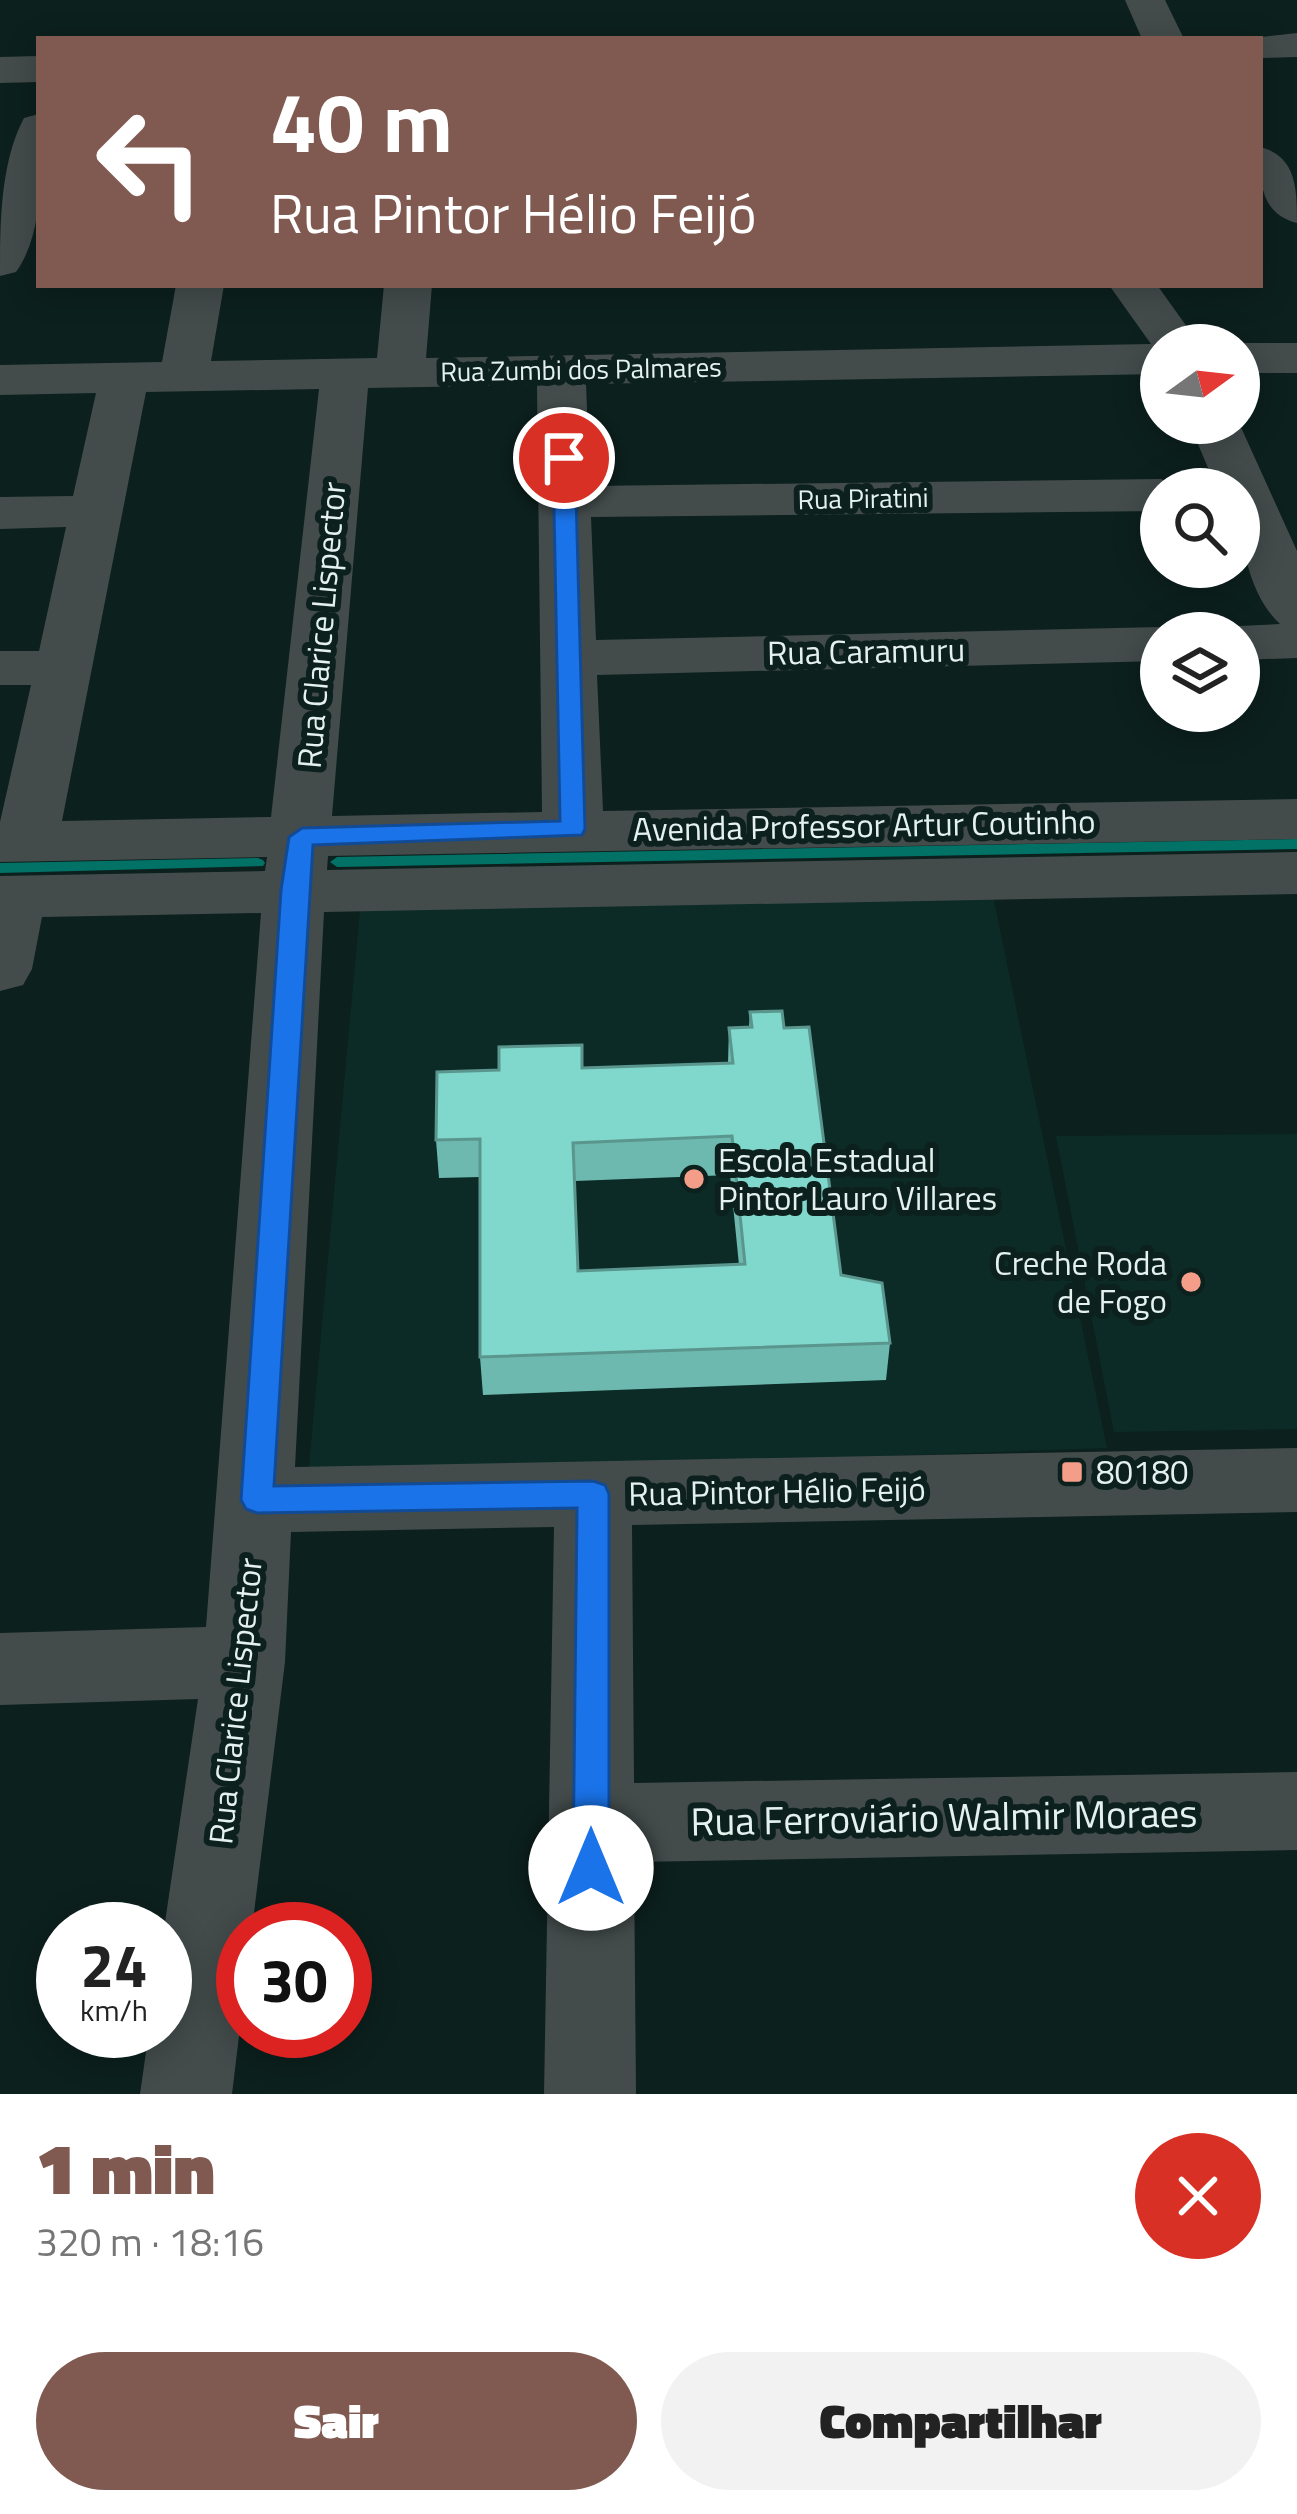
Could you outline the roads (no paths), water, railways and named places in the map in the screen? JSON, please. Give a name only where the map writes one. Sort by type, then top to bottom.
[{"type":"street","points":[[1145,0],[1161,36]]},
{"type":"street","points":[[1263,46],[1297,45]]},
{"type":"street","points":[[0,70],[36,69]]},
{"type":"street","points":[[0,261],[23,146]]},
{"type":"street","points":[[1263,164],[1297,209]]},
{"type":"street","points":[[184,376],[199,288]]},
{"type":"street","points":[[400,373],[408,288]]},
{"type":"street","points":[[1134,288],[1161,324]]},
{"type":"street","name":"Rua Zumbi dos Palmares","points":[[0,380],[1140,358]]},
{"type":"street","points":[[1260,358],[1297,358]]},
{"type":"street","points":[[561,371],[573,829]]},
{"type":"street","name":"Rua Clarice Lispector","points":[[186,2094],[244,1662],[298,864],[345,374]]},
{"type":"street","points":[[0,969],[11,869],[66,668],[124,378]]},
{"type":"street","name":"Rua Piratini","points":[[566,502],[1140,495]]},
{"type":"street","points":[[0,512],[99,511]]},
{"type":"street","points":[[1260,533],[1297,612]]},
{"type":"street","points":[[1260,642],[1297,641]]},
{"type":"street","name":"Rua Caramuru","points":[[571,658],[1140,644]]},
{"type":"street","points":[[0,668],[66,668]]},
{"type":"street","name":"Avenida Professor Artur Coutinho","points":[[298,864],[573,829],[1297,819]]},
{"type":"street","name":"Avenida Professor Artur Coutinho","points":[[11,869],[298,864],[1297,873]]},
{"type":"street","name":"Rua Pintor Hélio Feijó","points":[[257,1500],[1297,1480]]},
{"type":"street","points":[[590,2094],[593,1494]]},
{"type":"street","points":[[0,1669],[244,1662]]},
{"type":"street","name":"Rua Ferroviário Walmir Moraes","points":[[591,1823],[1297,1811]]},
{"type":"waterway","points":[[337,862],[1297,844]]},
{"type":"waterway","points":[[0,868],[258,863]]},
{"type":"place","name":"Escola Estadual Pintor Lauro Villares","points":[[694,1179]]},
{"type":"place","name":"Creche Roda de Fogo","points":[[1191,1282]]},
{"type":"place","name":"80180","points":[[1072,1472]]}]
